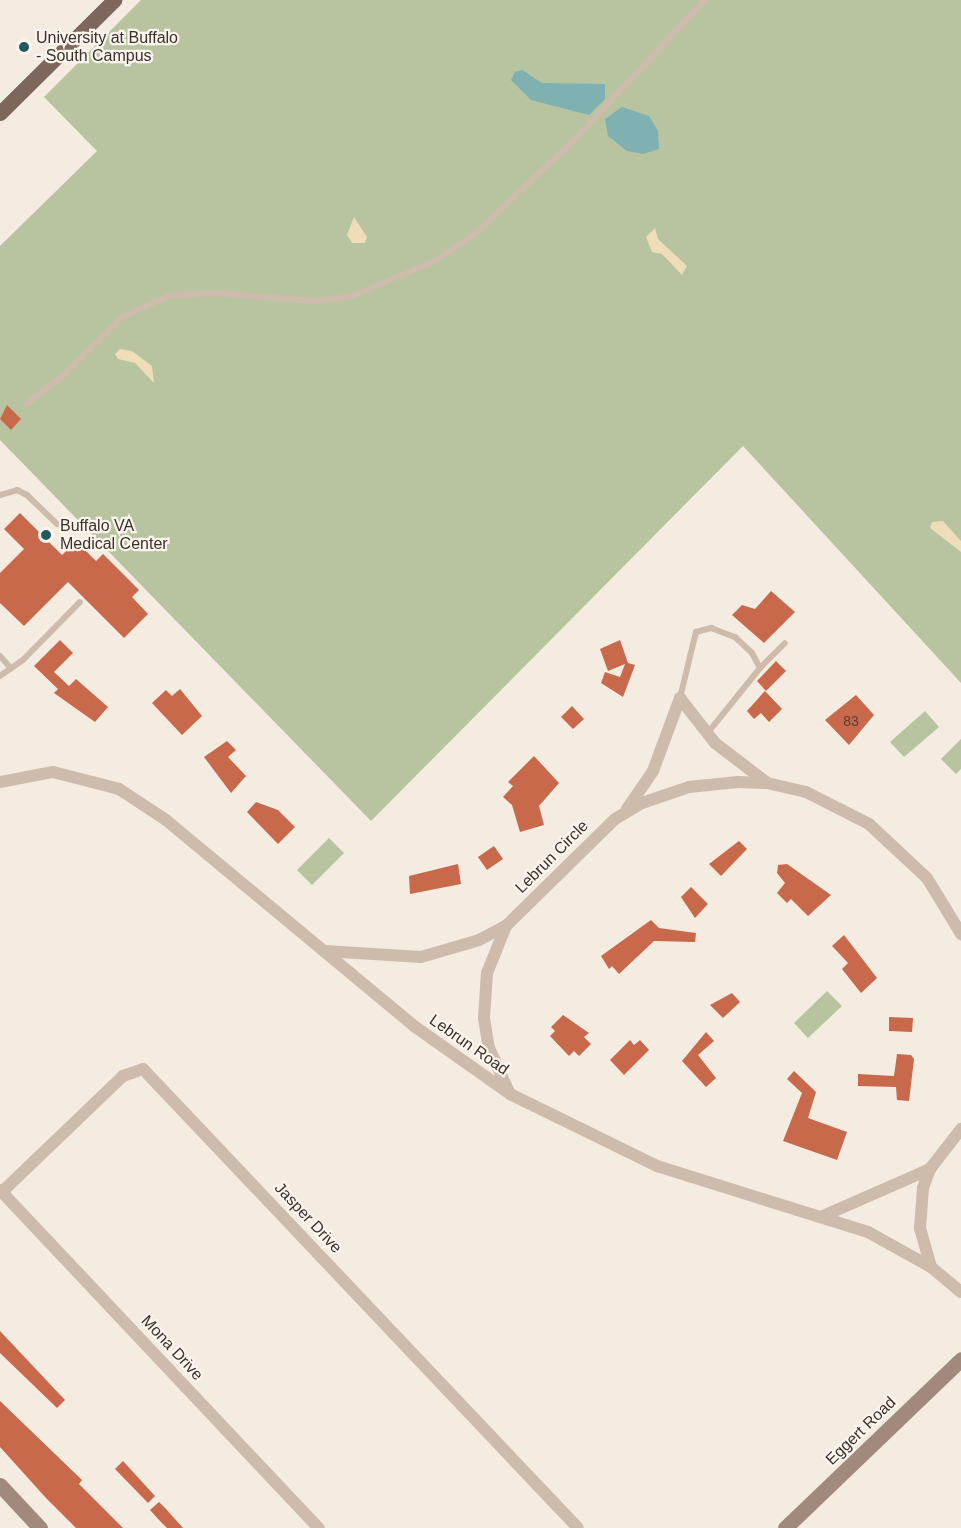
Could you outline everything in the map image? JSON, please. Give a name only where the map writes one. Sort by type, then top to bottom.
[{"type":"main road","points":[[0,113],[114,0]]},
{"type":"street","name":"Lebrun Circle","points":[[680,698],[706,734],[767,783]]},
{"type":"street","name":"Lebrun Circle","points":[[323,951],[421,957],[452,951],[507,925],[622,815],[652,771],[680,698]]},
{"type":"street","name":"Lebrun Road","points":[[0,782],[53,772],[119,789],[166,820],[414,1026],[510,1094],[657,1166],[823,1216],[879,1237],[931,1267],[961,1292]]},
{"type":"street","name":"Lebrun Circle","points":[[622,815],[689,787],[767,783],[806,792],[869,824],[927,878],[961,934]]},
{"type":"street","name":"Lebrun Circle","points":[[507,925],[487,973],[484,1018],[489,1048],[510,1094]]},
{"type":"street","name":"Jasper Drive","points":[[1,1191],[123,1076],[143,1069],[578,1528]]},
{"type":"street","points":[[931,1267],[920,1208],[930,1168],[961,1129]]},
{"type":"street","points":[[823,1216],[930,1168]]},
{"type":"street","name":"Mona Drive","points":[[1,1191],[319,1528]]},
{"type":"street","name":"Eggert Road","points":[[785,1528],[961,1359]]},
{"type":"street","points":[[0,1485],[40,1528]]},
{"type":"lane","points":[[26,404],[63,376],[122,317],[169,296],[213,292],[296,302],[328,300],[350,297],[435,261],[475,234],[565,149],[705,0]]},
{"type":"lane","points":[[0,495],[17,490],[27,495],[57,524]]},
{"type":"lane","points":[[0,676],[9,666],[23,660],[80,602]]},
{"type":"lane","points":[[680,698],[696,632],[711,628],[735,637],[760,668]]},
{"type":"lane","points":[[706,734],[760,668],[785,643]]},
{"type":"lane","points":[[0,656],[9,666]]},
{"type":"green space","points":[[141,0],[961,0],[961,683],[743,446],[371,821],[0,440],[0,246],[97,151],[44,97]]},
{"type":"green space","points":[[925,711],[939,727],[904,757],[890,742]]},
{"type":"green space","points":[[961,739],[961,769],[956,774],[941,759]]},
{"type":"green space","points":[[329,838],[344,853],[312,885],[297,870]]},
{"type":"green space","points":[[827,991],[842,1006],[808,1038],[794,1023]]},
{"type":"sand","points":[[354,217],[367,237],[365,243],[352,243],[347,235]]},
{"type":"sand","points":[[655,228],[658,239],[687,266],[682,275],[662,254],[652,252],[646,237]]},
{"type":"sand","points":[[120,349],[132,351],[152,366],[154,383],[135,363],[118,359],[115,354]]},
{"type":"sand","points":[[943,521],[961,541],[961,552],[930,528],[932,522]]},
{"type":"water","points":[[522,70],[542,83],[605,84],[605,99],[589,115],[531,100],[511,80],[515,72]]},
{"type":"water","points":[[622,107],[649,116],[658,131],[659,149],[643,154],[627,151],[608,136],[605,119]]},
{"type":"building","points":[[7,405],[21,419],[11,430],[0,419]]},
{"type":"building","points":[[20,513],[62,555],[76,541],[96,561],[103,554],[139,590],[132,597],[148,614],[124,638],[68,582],[24,626],[0,603],[0,573],[24,549],[4,529]]},
{"type":"building","points":[[771,591],[795,612],[764,643],[732,615],[742,605],[755,609]]},
{"type":"building","points":[[60,640],[73,653],[54,672],[69,686],[76,679],[108,707],[95,722],[54,693],[58,689],[34,666]]},
{"type":"building","points":[[620,640],[628,663],[635,665],[623,697],[601,683],[605,672],[620,677],[625,664],[608,671],[600,649]]},
{"type":"building","points":[[776,661],[786,671],[766,691],[757,681]]},
{"type":"building","points":[[180,689],[202,716],[182,735],[152,703],[166,690],[172,696]]},
{"type":"building","points":[[765,691],[782,709],[769,722],[761,713],[754,719],[747,711]]},
{"type":"building","points":[[856,695],[874,715],[849,745],[825,720]]},
{"type":"building","points":[[572,706],[584,719],[573,729],[561,717]]},
{"type":"building","points":[[227,741],[236,750],[228,757],[246,776],[231,793],[204,757]]},
{"type":"building","points":[[534,756],[559,783],[539,806],[544,825],[520,832],[512,805],[503,797],[513,786],[508,782]]},
{"type":"building","points":[[256,802],[278,810],[295,827],[278,844],[247,812]]},
{"type":"building","points":[[739,841],[747,849],[721,876],[709,864]]},
{"type":"building","points":[[494,846],[503,859],[487,870],[478,857]]},
{"type":"building","points":[[458,864],[461,884],[410,894],[409,876]]},
{"type":"building","points":[[787,864],[831,895],[808,916],[791,899],[787,903],[777,893],[785,883],[777,873],[778,865]]},
{"type":"building","points":[[691,887],[708,904],[695,918],[681,897]]},
{"type":"building","points":[[651,920],[659,928],[696,933],[695,942],[654,941],[619,974],[612,966],[609,969],[601,956]]},
{"type":"building","points":[[844,935],[877,978],[861,993],[842,969],[848,963],[832,946]]},
{"type":"building","points":[[732,993],[740,1002],[723,1018],[710,1005]]},
{"type":"building","points":[[563,1015],[589,1033],[584,1037],[591,1044],[579,1056],[574,1051],[569,1056],[550,1036],[555,1031],[551,1027]]},
{"type":"building","points":[[889,1017],[913,1018],[912,1032],[889,1031]]},
{"type":"building","points":[[706,1032],[714,1041],[698,1055],[716,1078],[706,1087],[682,1061]]},
{"type":"building","points":[[630,1040],[634,1045],[640,1040],[649,1050],[624,1075],[610,1060]]},
{"type":"building","points":[[897,1054],[911,1055],[914,1059],[909,1101],[897,1100],[896,1087],[858,1086],[858,1074],[894,1076]]},
{"type":"building","points":[[794,1071],[816,1092],[808,1118],[847,1132],[837,1160],[783,1141],[802,1093],[787,1079]]},
{"type":"building","points":[[0,1331],[65,1400],[57,1408],[0,1353]]},
{"type":"building","points":[[0,1401],[82,1480],[79,1484],[123,1528],[76,1528],[46,1498],[0,1447]]},
{"type":"building","points":[[123,1461],[155,1496],[148,1503],[115,1469]]},
{"type":"building","points":[[159,1502],[183,1528],[167,1528],[160,1521],[150,1510]]},
{"type":"place","name":"University at Buffalo - South Campus","points":[[24,47]]},
{"type":"place","name":"Buffalo VA Medical Center","points":[[46,535]]}]
